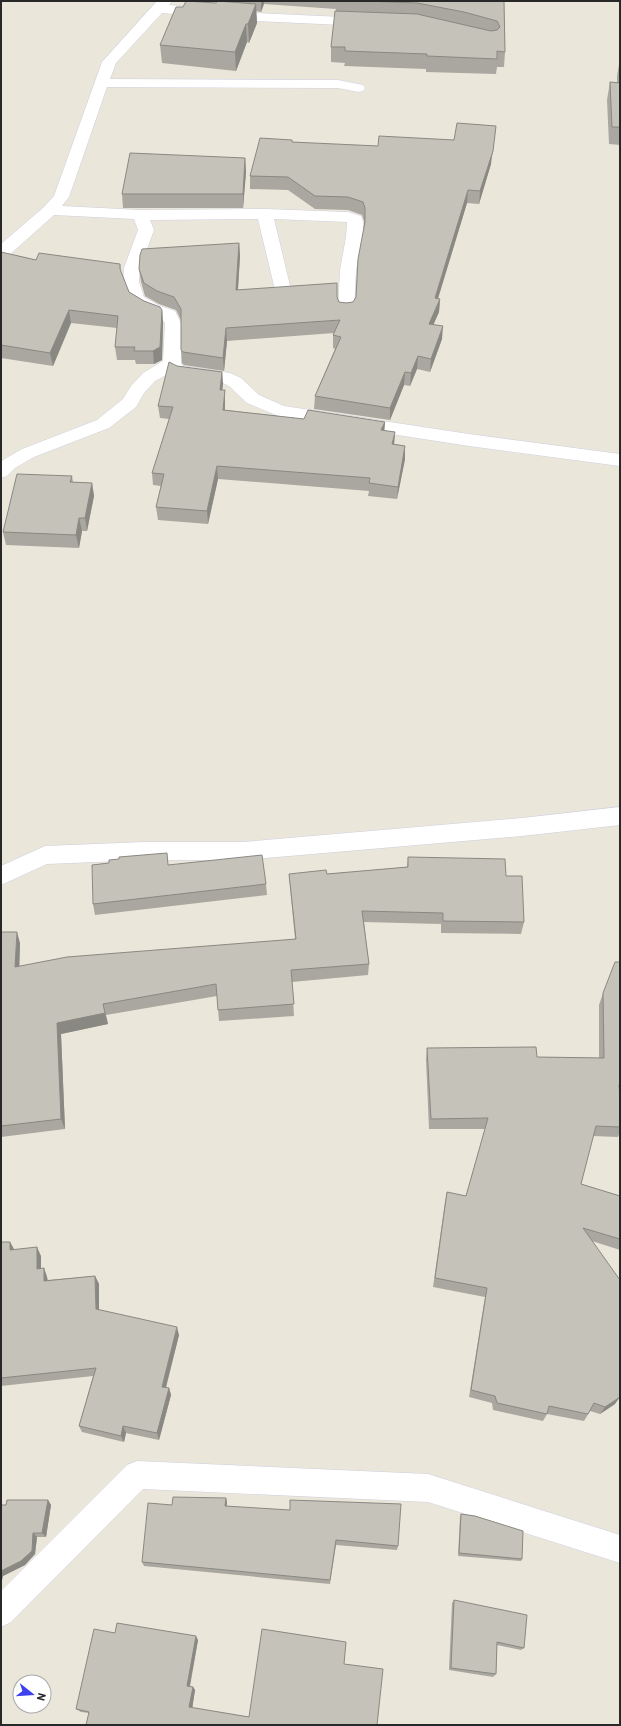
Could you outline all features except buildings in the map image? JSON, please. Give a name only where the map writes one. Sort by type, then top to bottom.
[{"type":"street","points":[[1,252],[50,210],[61,197],[109,62],[162,5],[256,17],[380,22]]},
{"type":"street","points":[[102,83],[338,84],[358,88]]},
{"type":"street","points":[[50,210],[140,215],[265,214],[348,217],[355,219],[354,238],[348,270],[346,310]]},
{"type":"street","points":[[265,214],[284,294]]},
{"type":"street","points":[[140,215],[146,230],[134,261],[131,282],[137,300],[152,309],[169,315],[173,323],[172,364],[178,371],[224,377],[235,382],[253,399],[281,411],[469,440],[620,460]]},
{"type":"street","points":[[1,472],[9,464],[28,453],[103,424],[130,403],[137,390],[149,377],[172,364]]},
{"type":"street","points":[[1,876],[45,855],[145,851],[243,851],[507,828],[620,816]]},
{"type":"street","points":[[1,1612],[137,1475],[428,1488],[620,1549]]}]
